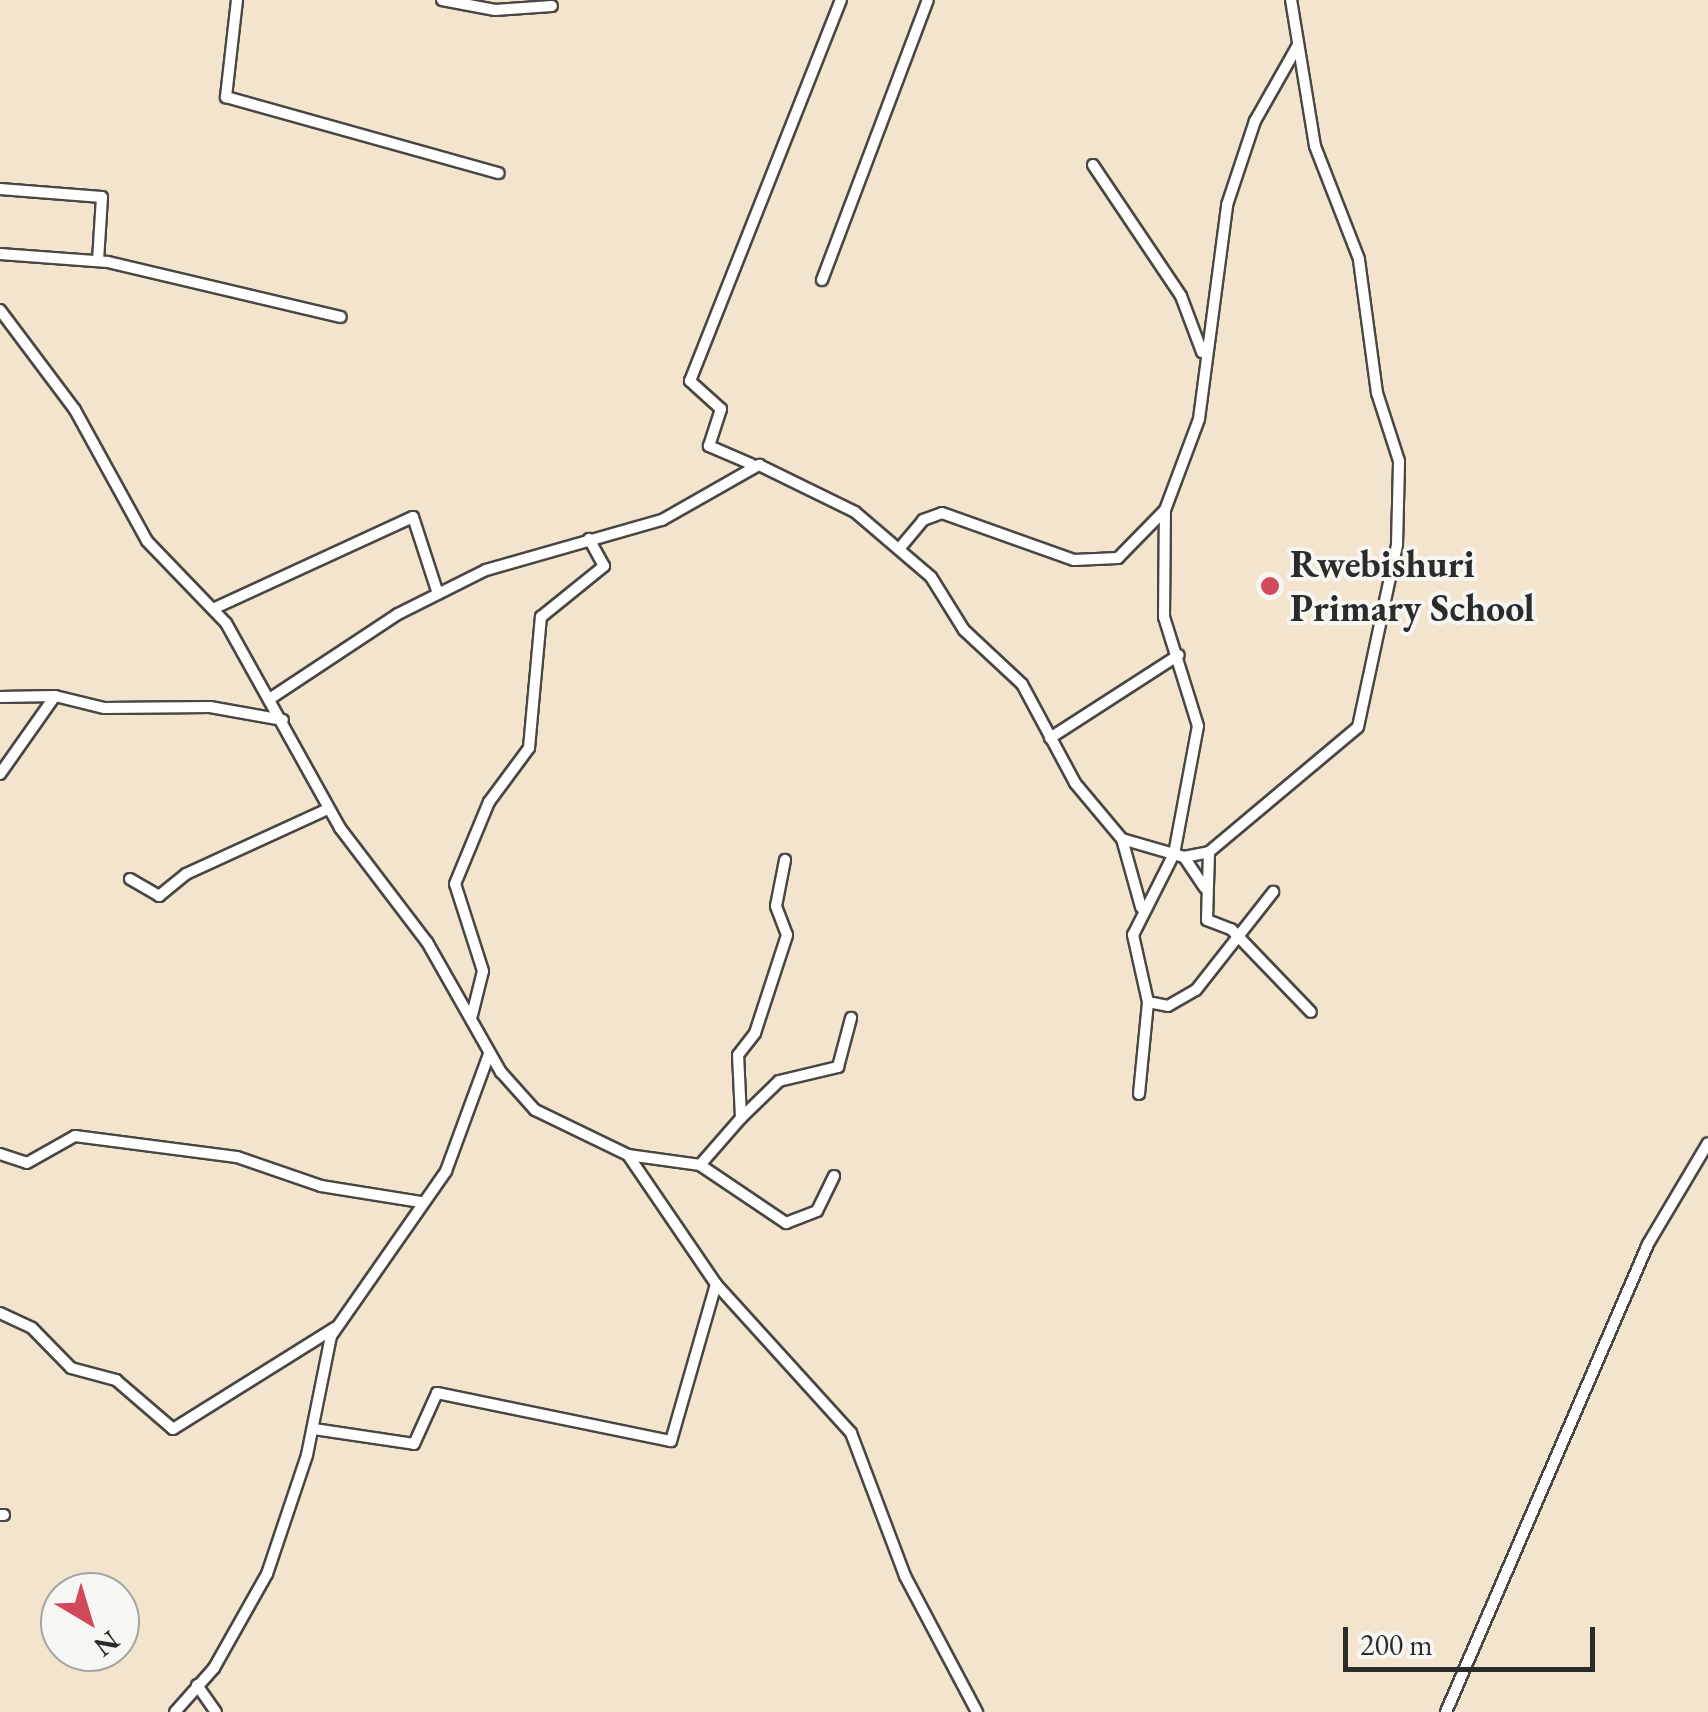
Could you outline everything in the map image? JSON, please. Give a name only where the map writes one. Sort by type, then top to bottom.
[{"type":"street","points":[[237,0],[226,98],[499,173]]},
{"type":"street","points":[[442,0],[494,10],[552,6]]},
{"type":"street","points":[[841,0],[690,381],[721,409],[709,446],[855,512],[899,549],[1022,684],[1050,738],[1122,839],[1141,906]]},
{"type":"street","points":[[822,280],[928,0]]},
{"type":"street","points":[[1122,839],[1179,856],[1208,852],[1358,728],[1392,592],[1399,461],[1377,393],[1360,259],[1315,146],[1291,0]]},
{"type":"street","points":[[1139,1094],[1148,1002],[1132,946],[1141,906],[1179,856],[1198,726],[1162,601],[1165,510],[1199,419],[1204,358],[1232,188],[1298,45]]},
{"type":"street","points":[[1093,165],[1181,296],[1204,358]]},
{"type":"street","points":[[0,189],[102,198],[98,260]]},
{"type":"street","points":[[0,254],[98,260],[340,316]]},
{"type":"street","points":[[0,310],[96,444],[147,541],[215,608],[283,720],[328,809],[472,1015],[490,1053],[534,1110],[628,1155],[700,1165],[786,1223],[816,1211],[834,1176]]},
{"type":"street","points":[[270,698],[438,594],[522,556],[679,512],[751,464]]},
{"type":"street","points":[[899,549],[923,520],[942,513],[1074,560],[1118,558],[1165,510]]},
{"type":"street","points":[[215,608],[413,516],[438,594]]},
{"type":"street","points":[[472,1015],[484,971],[455,884],[490,802],[528,748],[542,616],[604,566],[589,539]]},
{"type":"street","points":[[1050,738],[1179,655]]},
{"type":"street","points":[[0,697],[55,696],[104,708],[210,707],[283,720]]},
{"type":"street","points":[[0,774],[55,696]]},
{"type":"street","points":[[130,880],[159,896],[186,874],[328,809]]},
{"type":"street","points":[[1208,852],[1207,920],[1238,938],[1311,1012]]},
{"type":"street","points":[[1179,856],[1206,888]]},
{"type":"street","points":[[741,1118],[738,1055],[755,1033],[788,936],[776,906],[786,860]]},
{"type":"street","points":[[1148,1002],[1168,1006],[1196,990],[1273,892]]},
{"type":"street","points":[[700,1165],[779,1080],[838,1067],[851,1018]]},
{"type":"street","points":[[174,1712],[198,1685],[267,1574],[314,1429],[336,1328],[464,1139],[490,1053]]},
{"type":"street","points":[[0,1154],[27,1163],[75,1136],[237,1157],[322,1186],[420,1202]]},
{"type":"street","points":[[1446,1712],[1648,1244],[1708,1143]]},
{"type":"street","points":[[628,1155],[716,1284],[851,1433],[905,1576],[977,1712]]},
{"type":"street","points":[[314,1429],[414,1444],[438,1392],[672,1440],[716,1284]]},
{"type":"street","points":[[0,1314],[32,1328],[70,1368],[116,1380],[173,1428],[336,1328]]},
{"type":"street","points":[[198,1685],[216,1712]]},
{"type":"place","name":"Rwebishuri Primary School","points":[[1270,586]]}]
